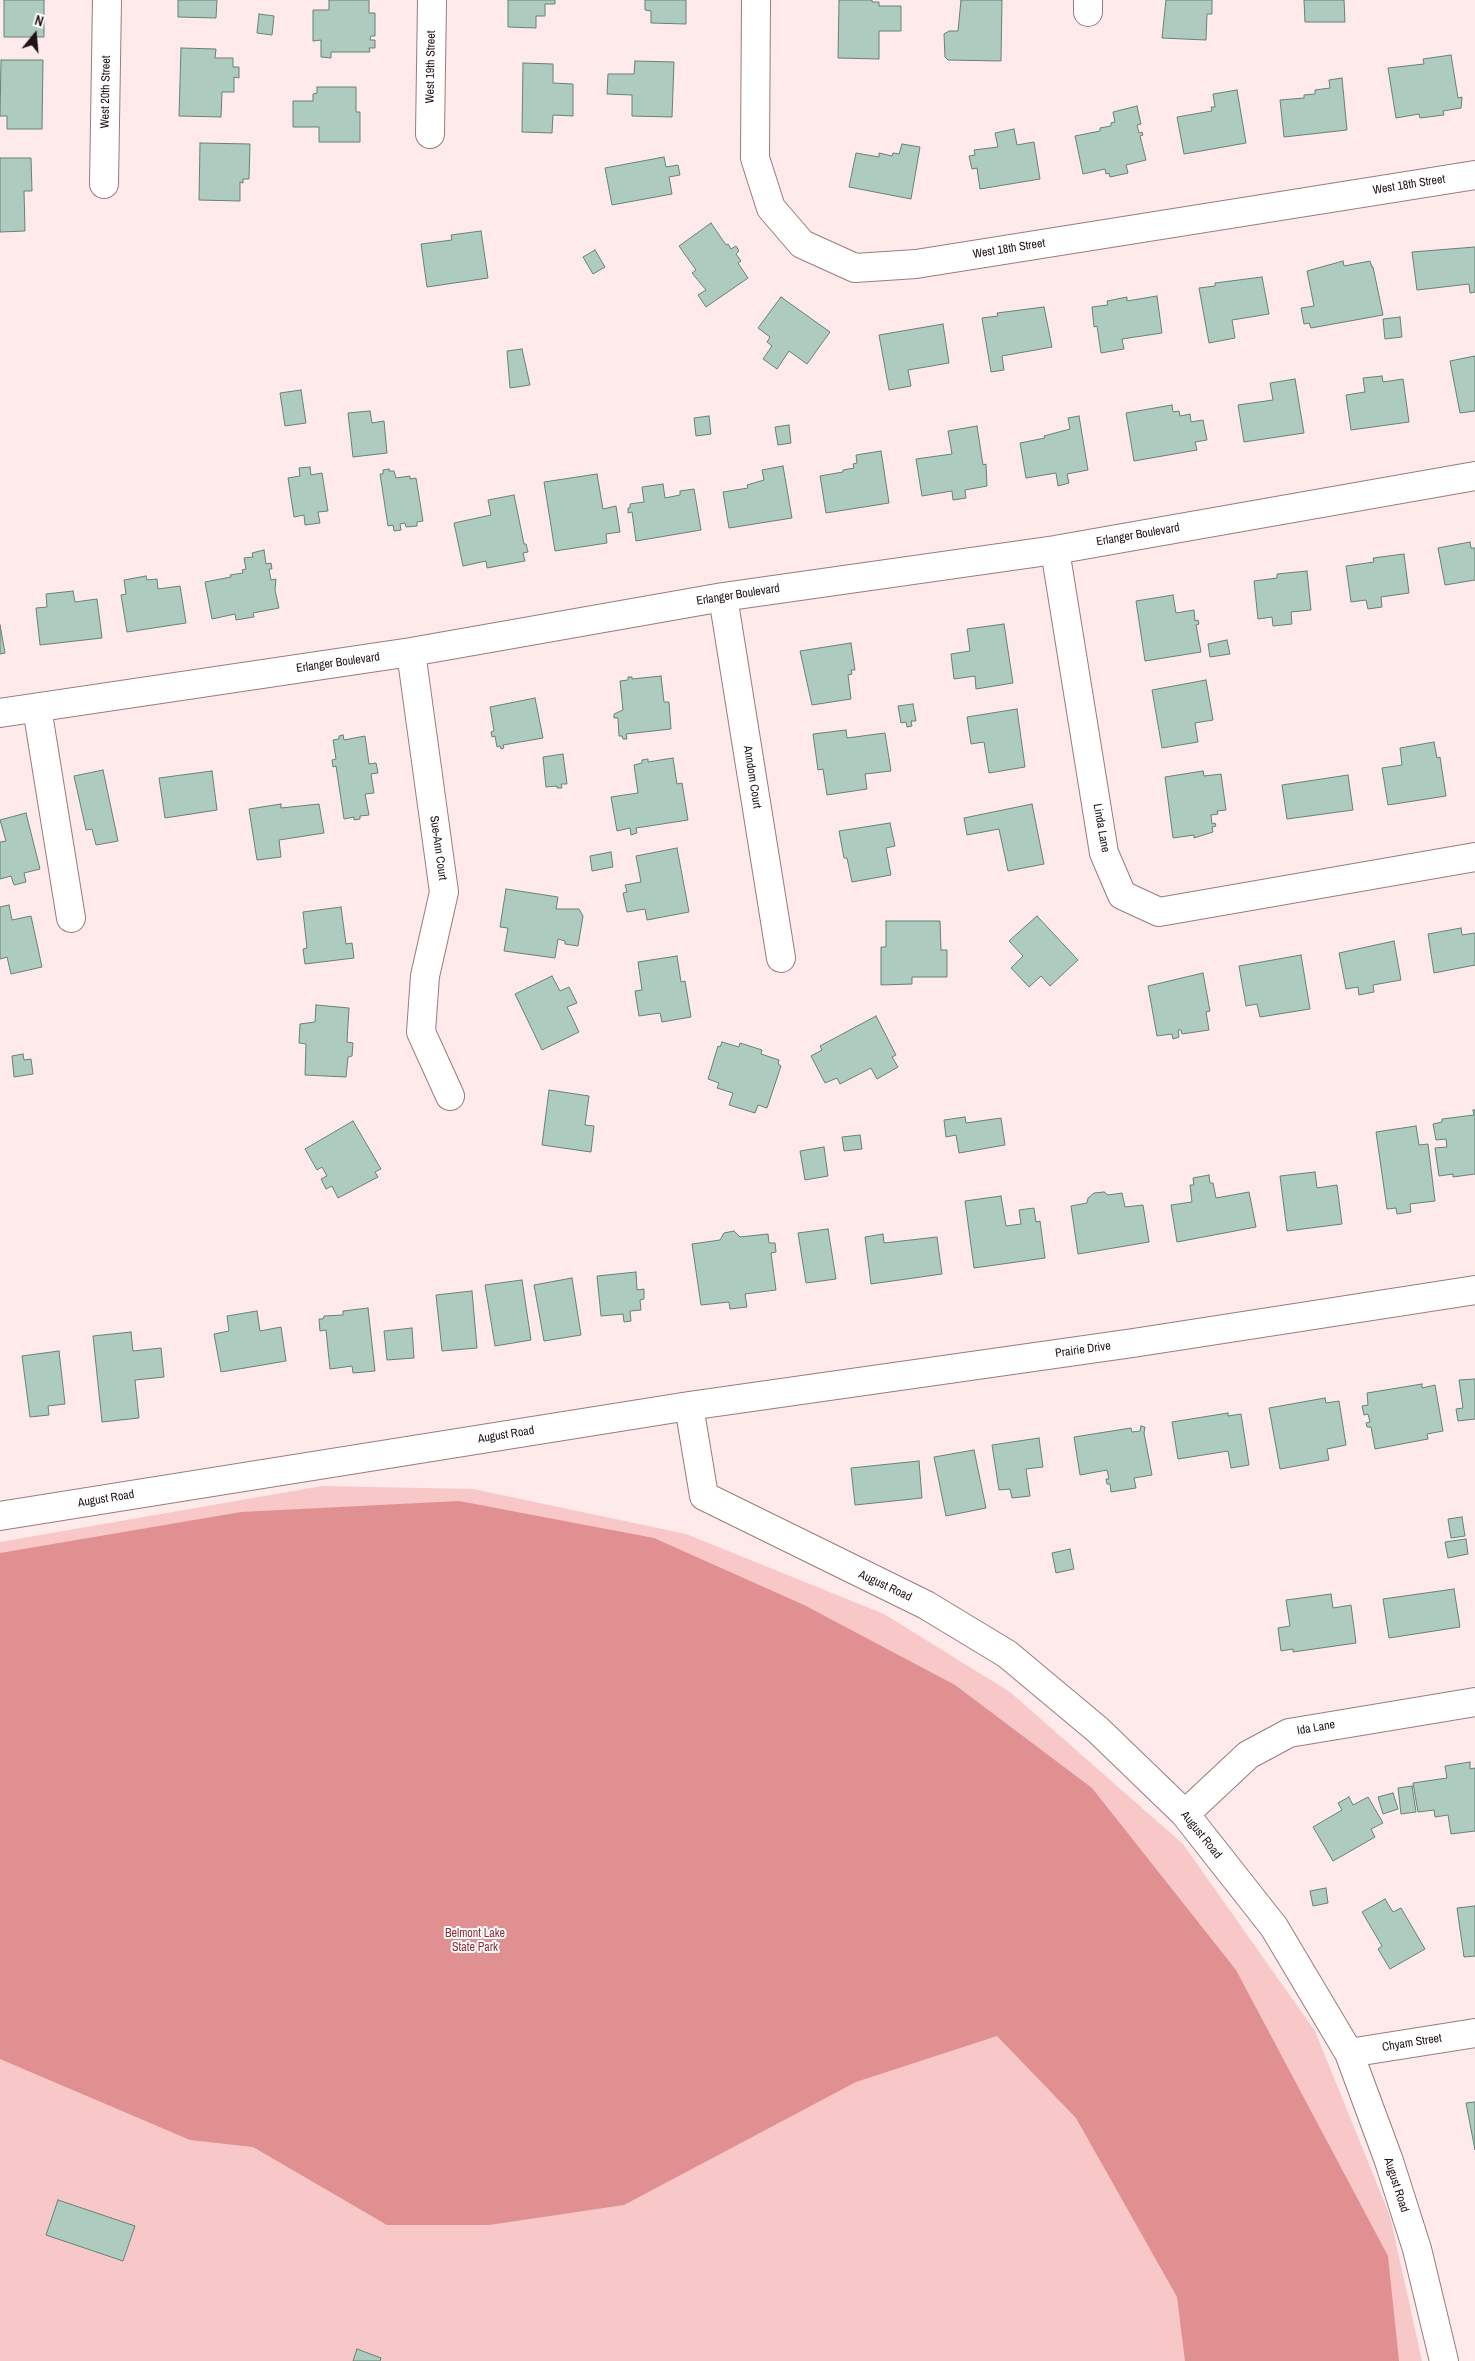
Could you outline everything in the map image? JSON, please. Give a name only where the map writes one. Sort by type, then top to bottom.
[{"type":"street","name":"West 20th Street","points":[[104,184],[107,0]]},
{"type":"street","name":"West 19th Street","points":[[430,134],[432,0]]},
{"type":"street","name":"West 18th Street","points":[[756,0],[755,158],[772,208],[802,244],[855,268],[916,264],[1475,175]]},
{"type":"street","name":"Erlanger Boulevard","points":[[0,713],[411,652],[723,597],[1055,550],[1475,476]]},
{"type":"street","name":"Linda Lane","points":[[1055,550],[1104,853],[1122,896],[1159,912],[1475,857]]},
{"type":"street","name":"Anndom Court","points":[[723,597],[781,958]]},
{"type":"street","name":"Sue-Ann Court","points":[[411,652],[444,892],[425,976],[421,1032],[450,1096]]},
{"type":"street","points":[[37,708],[72,918]]},
{"type":"street","name":"Prairie Drive","points":[[690,1406],[1134,1343],[1475,1290]]},
{"type":"street","name":"August Road","points":[[0,1516],[690,1406],[704,1496],[926,1605],[1007,1654],[1098,1730],[1186,1814],[1274,1927],[1349,2053],[1389,2161],[1417,2249],[1444,2361]]},
{"type":"street","name":"Ida Lane","points":[[1186,1814],[1248,1755],[1289,1733],[1475,1702]]},
{"type":"street","name":"Chyam Street","points":[[1349,2053],[1475,2033]]},
{"type":"green space","name":"Belmont Lake State Park","points":[[322,1486],[473,1489],[686,1534],[884,1614],[1010,1692],[1183,1844],[1315,2031],[1390,2216],[1422,2361],[0,2361],[0,1542]]},
{"type":"green space","name":"Belmont Lake State Park","points":[[459,1501],[654,1538],[804,1605],[955,1685],[1092,1788],[1236,1970],[1388,2256],[1399,2361],[1185,2361],[1177,2297],[1076,2118],[997,2036],[856,2082],[624,2205],[489,2225],[387,2225],[253,2147],[190,2140],[0,2059],[0,1553],[241,1512]]},
{"type":"building","points":[[4,0],[44,0],[44,37],[4,37]]},
{"type":"building","points":[[178,0],[217,0],[216,18],[178,17]]},
{"type":"building","points":[[329,0],[369,0],[369,13],[375,13],[375,36],[371,36],[370,40],[375,40],[375,48],[369,48],[370,52],[331,52],[331,58],[321,57],[321,40],[313,41],[313,10],[329,10]]},
{"type":"building","points":[[508,0],[555,0],[555,4],[545,4],[545,16],[536,16],[536,28],[508,27]]},
{"type":"building","points":[[645,0],[686,0],[686,24],[651,23],[651,11],[645,10]]},
{"type":"building","points":[[839,0],[872,0],[872,2],[879,2],[879,6],[901,6],[901,31],[879,31],[879,59],[838,58]]},
{"type":"building","points":[[961,0],[1002,0],[1001,61],[948,60],[945,57],[944,34],[949,31],[958,31]]},
{"type":"building","points":[[1166,0],[1212,0],[1212,14],[1207,14],[1206,40],[1162,38]]},
{"type":"building","points":[[1304,0],[1344,0],[1345,22],[1305,22]]},
{"type":"building","points":[[259,14],[274,16],[272,35],[257,33]]},
{"type":"building","points":[[181,48],[216,49],[215,58],[233,58],[233,67],[239,67],[239,78],[234,77],[234,92],[222,92],[221,117],[179,116]]},
{"type":"building","points":[[1451,55],[1458,98],[1462,97],[1461,108],[1443,111],[1444,115],[1420,118],[1419,114],[1396,118],[1388,68],[1424,64],[1423,59]]},
{"type":"building","points":[[1,60],[43,60],[42,129],[7,129],[7,116],[0,116]]},
{"type":"building","points":[[635,61],[674,62],[672,117],[632,116],[632,95],[607,94],[608,74],[634,74]]},
{"type":"building","points":[[523,63],[553,64],[553,83],[573,84],[573,116],[553,115],[552,133],[522,132]]},
{"type":"building","points":[[1342,78],[1347,130],[1284,137],[1280,100],[1304,98],[1304,95],[1315,94],[1315,90],[1330,88],[1329,80]]},
{"type":"building","points":[[317,87],[356,87],[356,112],[360,112],[360,142],[319,142],[319,127],[293,127],[293,101],[313,101],[313,94],[317,93]]},
{"type":"building","points":[[1237,90],[1246,143],[1184,154],[1177,117],[1212,111],[1211,107],[1215,107],[1213,94]]},
{"type":"building","points":[[1137,106],[1141,124],[1137,125],[1139,133],[1142,132],[1143,135],[1140,136],[1146,160],[1126,165],[1128,173],[1110,177],[1109,173],[1106,174],[1105,169],[1083,174],[1075,136],[1100,131],[1100,128],[1111,126],[1111,123],[1115,122],[1113,112]]},
{"type":"building","points":[[1014,129],[1017,145],[1034,142],[1040,179],[980,189],[977,168],[972,169],[969,156],[975,155],[974,150],[998,147],[995,133]]},
{"type":"building","points":[[200,143],[250,144],[249,179],[243,179],[243,183],[240,182],[240,201],[199,200]]},
{"type":"building","points":[[902,144],[920,147],[911,199],[849,187],[856,153],[879,157],[879,153],[892,156],[893,153],[899,154]]},
{"type":"building","points":[[664,157],[666,167],[678,165],[680,175],[669,177],[672,194],[612,205],[605,168]]},
{"type":"building","points":[[0,158],[31,158],[32,191],[24,191],[25,231],[0,232]]},
{"type":"building","points":[[711,223],[726,245],[728,244],[731,249],[736,246],[739,251],[736,254],[741,261],[738,263],[748,278],[706,307],[698,295],[706,290],[692,273],[696,270],[679,246]]},
{"type":"building","points":[[481,231],[488,278],[427,287],[421,244],[452,240],[451,235]]},
{"type":"building","points":[[1475,247],[1475,292],[1470,293],[1469,284],[1417,290],[1412,252]]},
{"type":"building","points":[[595,250],[605,267],[593,274],[583,257]]},
{"type":"building","points":[[1343,261],[1344,266],[1370,261],[1373,267],[1383,315],[1311,328],[1309,323],[1304,324],[1301,308],[1314,306],[1307,271]]},
{"type":"building","points":[[1262,277],[1269,314],[1232,320],[1235,338],[1209,343],[1199,288],[1215,286],[1215,283]]},
{"type":"building","points":[[1157,296],[1162,333],[1122,339],[1124,349],[1101,353],[1097,326],[1094,327],[1092,307],[1108,305],[1107,301],[1127,297],[1127,301]]},
{"type":"building","points":[[781,297],[830,332],[807,364],[789,351],[777,369],[763,359],[772,346],[767,342],[770,337],[758,328]]},
{"type":"building","points":[[1044,307],[1052,347],[1002,356],[1004,370],[991,372],[982,318],[998,316],[997,313]]},
{"type":"building","points":[[1400,317],[1402,337],[1385,339],[1383,319]]},
{"type":"building","points":[[943,324],[949,363],[908,370],[911,386],[889,390],[879,335]]},
{"type":"building","points":[[522,349],[530,385],[510,388],[507,351]]},
{"type":"building","points":[[1475,356],[1475,411],[1460,413],[1450,361]]},
{"type":"building","points":[[1382,376],[1383,382],[1403,379],[1409,422],[1351,430],[1346,395],[1365,392],[1363,378]]},
{"type":"building","points":[[1295,379],[1304,433],[1244,442],[1238,405],[1273,400],[1270,383]]},
{"type":"building","points":[[301,390],[306,423],[285,426],[280,393]]},
{"type":"building","points":[[1172,405],[1173,412],[1179,411],[1180,416],[1190,414],[1191,422],[1203,420],[1207,440],[1195,442],[1197,450],[1134,461],[1126,413]]},
{"type":"building","points":[[370,411],[372,423],[384,421],[387,453],[353,457],[348,413]]},
{"type":"building","points":[[709,416],[711,434],[696,436],[694,418]]},
{"type":"building","points":[[1079,416],[1088,470],[1067,474],[1069,483],[1058,486],[1056,473],[1026,478],[1020,443],[1045,438],[1044,436],[1070,429],[1068,418]]},
{"type":"building","points":[[789,425],[791,443],[778,445],[775,427]]},
{"type":"building","points":[[977,426],[983,465],[986,464],[987,486],[965,490],[966,498],[953,500],[952,491],[922,496],[916,459],[952,454],[948,431]]},
{"type":"building","points":[[881,451],[889,503],[826,513],[820,476],[854,468],[853,464],[857,463],[856,455]]},
{"type":"building","points":[[783,466],[792,518],[729,528],[723,492],[748,488],[747,485],[764,480],[762,470]]},
{"type":"building","points":[[310,467],[311,475],[322,473],[328,511],[318,512],[320,523],[305,525],[304,515],[294,517],[288,478],[300,476],[299,468]]},
{"type":"building","points":[[389,469],[389,471],[394,471],[396,478],[410,476],[410,479],[416,478],[423,521],[417,522],[417,526],[406,527],[405,523],[400,524],[401,530],[394,531],[393,525],[388,526],[380,474],[383,474],[383,470]]},
{"type":"building","points":[[597,474],[603,509],[616,506],[620,532],[606,534],[607,543],[555,551],[544,482]]},
{"type":"building","points":[[663,484],[665,498],[680,495],[680,491],[694,489],[701,530],[636,541],[632,512],[628,513],[628,508],[630,508],[630,504],[644,502],[642,487]]},
{"type":"building","points":[[514,495],[524,544],[526,544],[528,552],[523,553],[525,561],[487,568],[486,561],[463,566],[454,523],[491,515],[488,500]]},
{"type":"building","points":[[1470,542],[1471,548],[1475,548],[1475,580],[1445,585],[1438,548]]},
{"type":"building","points":[[264,550],[266,564],[271,563],[272,569],[269,569],[271,580],[276,579],[275,590],[279,608],[253,613],[254,617],[236,620],[235,614],[212,619],[205,582],[243,573],[242,570],[246,569],[244,558],[253,557],[252,553]]},
{"type":"building","points":[[1404,554],[1409,593],[1381,597],[1382,607],[1368,609],[1366,600],[1351,602],[1346,566],[1374,562],[1373,558]]},
{"type":"building","points":[[1307,571],[1311,610],[1291,612],[1292,624],[1273,626],[1272,617],[1258,619],[1254,581],[1277,578],[1277,574]]},
{"type":"building","points":[[146,576],[147,580],[157,579],[158,589],[180,586],[186,623],[127,632],[121,595],[126,594],[124,580]]},
{"type":"building","points":[[73,591],[75,602],[97,599],[102,638],[40,645],[36,608],[47,607],[46,594]]},
{"type":"building","points":[[1173,595],[1176,613],[1194,610],[1195,621],[1198,620],[1199,624],[1196,625],[1201,652],[1145,661],[1136,601]]},
{"type":"building","points":[[1004,624],[1013,683],[976,689],[975,676],[954,679],[951,654],[970,651],[967,629]]},
{"type":"building","points":[[0,625],[5,653],[0,654]]},
{"type":"building","points":[[1227,640],[1230,654],[1210,657],[1208,644]]},
{"type":"building","points":[[851,643],[855,670],[851,670],[852,674],[848,675],[851,699],[812,705],[800,651]]},
{"type":"building","points":[[661,676],[664,702],[669,702],[671,729],[626,734],[627,739],[623,739],[622,736],[619,736],[618,718],[614,718],[614,714],[623,710],[620,681],[628,680],[628,677],[632,677],[632,679]]},
{"type":"building","points":[[1206,680],[1213,720],[1195,723],[1198,742],[1162,748],[1152,690]]},
{"type":"building","points":[[535,698],[543,738],[503,745],[504,748],[501,749],[500,746],[497,747],[495,736],[492,737],[491,732],[494,731],[490,707]]},
{"type":"building","points":[[913,704],[916,721],[911,721],[912,726],[907,727],[906,722],[901,723],[898,706]]},
{"type":"building","points":[[1017,709],[1025,767],[989,773],[984,742],[971,744],[967,717]]},
{"type":"building","points":[[846,730],[847,738],[885,733],[891,771],[865,774],[867,789],[827,795],[823,769],[818,770],[813,734]]},
{"type":"building","points":[[343,735],[344,740],[365,736],[369,764],[376,763],[378,773],[371,774],[374,793],[365,794],[369,815],[360,816],[360,819],[354,820],[354,817],[344,819],[336,766],[333,767],[332,760],[336,759],[333,740],[339,739],[339,736]]},
{"type":"building","points":[[1434,742],[1437,758],[1440,757],[1446,796],[1388,805],[1382,768],[1402,765],[1400,748]]},
{"type":"building","points":[[563,754],[567,784],[561,784],[562,788],[557,788],[557,786],[546,787],[543,757]]},
{"type":"building","points":[[673,758],[677,784],[682,783],[688,820],[636,828],[637,833],[631,835],[630,828],[617,831],[611,797],[638,793],[634,765],[642,763],[642,760],[648,759],[648,762]]},
{"type":"building","points":[[103,770],[118,841],[96,845],[92,829],[86,830],[74,776]]},
{"type":"building","points":[[212,771],[217,810],[165,818],[159,778]]},
{"type":"building","points":[[1203,771],[1204,776],[1221,774],[1226,810],[1217,811],[1218,814],[1211,815],[1212,824],[1215,823],[1216,826],[1212,827],[1213,832],[1194,838],[1194,835],[1173,838],[1165,777]]},
{"type":"building","points":[[1348,775],[1353,810],[1287,819],[1282,785]]},
{"type":"building","points":[[281,804],[281,808],[319,804],[324,833],[279,840],[281,857],[257,860],[249,809]]},
{"type":"building","points":[[1032,804],[1044,864],[1008,871],[999,829],[967,835],[964,818]]},
{"type":"building","points":[[26,813],[40,869],[24,873],[26,882],[14,885],[11,876],[0,879],[0,842],[6,841],[0,820]]},
{"type":"building","points":[[890,823],[895,846],[886,848],[891,875],[852,882],[847,858],[844,858],[839,831]]},
{"type":"building","points":[[677,848],[689,912],[647,920],[645,909],[627,912],[623,893],[627,892],[625,885],[641,882],[636,856]]},
{"type":"building","points":[[611,852],[613,867],[592,871],[590,856]]},
{"type":"building","points":[[506,889],[558,897],[556,909],[579,909],[583,916],[578,946],[565,944],[565,941],[558,939],[555,958],[504,951],[508,928],[500,927]]},
{"type":"building","points":[[9,905],[12,920],[31,916],[42,967],[11,974],[7,957],[0,959],[0,907]]},
{"type":"building","points":[[341,907],[346,944],[352,943],[354,958],[305,964],[303,949],[307,948],[303,912]]},
{"type":"building","points":[[1037,916],[1078,960],[1050,986],[1041,976],[1029,987],[1011,968],[1023,956],[1009,941]]},
{"type":"building","points":[[886,921],[940,921],[941,950],[947,950],[947,977],[912,977],[912,984],[881,985],[881,947],[886,947]]},
{"type":"building","points":[[1461,928],[1462,935],[1475,933],[1475,965],[1434,973],[1428,934]]},
{"type":"building","points":[[1394,941],[1401,980],[1373,985],[1374,992],[1359,995],[1358,987],[1346,989],[1339,953]]},
{"type":"building","points":[[1301,955],[1310,1009],[1260,1017],[1257,1004],[1246,1006],[1239,966]]},
{"type":"building","points":[[677,956],[681,982],[685,981],[691,1017],[662,1022],[660,1013],[639,1016],[635,991],[642,990],[638,962]]},
{"type":"building","points":[[1203,973],[1210,1011],[1206,1012],[1209,1030],[1182,1034],[1181,1030],[1178,1030],[1179,1037],[1173,1039],[1172,1034],[1157,1036],[1148,986]]},
{"type":"building","points":[[552,976],[560,991],[569,987],[577,1003],[567,1007],[579,1032],[542,1050],[515,994]]},
{"type":"building","points":[[316,1005],[349,1008],[347,1042],[353,1043],[352,1056],[348,1057],[346,1077],[305,1075],[306,1044],[299,1043],[300,1024],[315,1022]]},
{"type":"building","points":[[876,1016],[896,1055],[892,1057],[898,1067],[877,1079],[871,1068],[840,1084],[837,1078],[825,1083],[811,1056],[822,1050],[820,1046]]},
{"type":"building","points":[[722,1042],[739,1047],[740,1043],[762,1050],[761,1054],[779,1060],[778,1064],[781,1066],[767,1108],[758,1105],[755,1113],[729,1105],[733,1093],[717,1088],[719,1083],[708,1079],[718,1046],[720,1047]]},
{"type":"building","points":[[23,1054],[24,1060],[31,1059],[33,1074],[14,1077],[12,1056]]},
{"type":"building","points":[[549,1090],[589,1096],[585,1125],[594,1126],[591,1152],[542,1145]]},
{"type":"building","points":[[1473,1110],[1475,1110],[1475,1174],[1453,1177],[1453,1174],[1439,1176],[1435,1148],[1447,1147],[1446,1139],[1436,1140],[1433,1124],[1442,1122],[1442,1119],[1474,1115]]},
{"type":"building","points":[[965,1117],[966,1123],[1001,1118],[1005,1145],[959,1153],[956,1135],[946,1137],[944,1120]]},
{"type":"building","points":[[353,1121],[381,1169],[375,1172],[378,1177],[338,1198],[332,1186],[326,1189],[321,1179],[327,1176],[322,1167],[317,1170],[305,1149]]},
{"type":"building","points":[[1416,1126],[1419,1145],[1428,1144],[1435,1201],[1410,1204],[1411,1212],[1397,1214],[1396,1208],[1387,1209],[1376,1132]]},
{"type":"building","points":[[860,1135],[862,1149],[844,1151],[842,1137]]},
{"type":"building","points":[[824,1147],[828,1176],[805,1180],[800,1151]]},
{"type":"building","points":[[1315,1172],[1317,1188],[1337,1185],[1342,1224],[1287,1231],[1280,1176]]},
{"type":"building","points":[[1209,1175],[1216,1198],[1249,1192],[1256,1227],[1177,1242],[1171,1205],[1192,1202],[1190,1185],[1194,1185],[1193,1178]]},
{"type":"building","points":[[1104,1192],[1108,1195],[1122,1193],[1125,1207],[1143,1205],[1149,1242],[1078,1254],[1071,1206],[1087,1203],[1088,1198],[1094,1193]]},
{"type":"building","points":[[1001,1196],[1006,1226],[1021,1224],[1019,1210],[1034,1208],[1036,1222],[1040,1221],[1045,1258],[974,1268],[965,1201]]},
{"type":"building","points":[[828,1229],[836,1279],[806,1283],[798,1233]]},
{"type":"building","points":[[734,1231],[740,1237],[768,1234],[769,1243],[775,1243],[776,1252],[771,1253],[776,1290],[745,1294],[747,1307],[730,1309],[729,1302],[701,1305],[692,1244],[720,1240],[724,1233]]},
{"type":"building","points":[[883,1234],[884,1243],[937,1237],[942,1274],[871,1284],[865,1237]]},
{"type":"building","points":[[636,1272],[637,1290],[644,1289],[644,1299],[640,1300],[641,1310],[630,1311],[631,1321],[624,1322],[623,1314],[601,1316],[597,1276]]},
{"type":"building","points":[[572,1278],[581,1335],[544,1341],[534,1285]]},
{"type":"building","points":[[522,1280],[531,1340],[495,1346],[485,1285]]},
{"type":"building","points":[[472,1291],[477,1348],[442,1351],[436,1295]]},
{"type":"building","points":[[368,1308],[375,1371],[353,1373],[352,1366],[330,1369],[326,1330],[320,1331],[319,1319],[323,1319],[324,1316],[343,1315],[343,1311]]},
{"type":"building","points":[[257,1311],[260,1331],[281,1327],[286,1361],[221,1372],[214,1334],[229,1331],[227,1316]]},
{"type":"building","points":[[412,1328],[414,1358],[387,1360],[384,1331]]},
{"type":"building","points":[[131,1332],[133,1351],[161,1348],[164,1377],[135,1380],[139,1418],[102,1422],[93,1336]]},
{"type":"building","points":[[59,1351],[65,1404],[48,1406],[49,1415],[30,1417],[22,1356]]},
{"type":"building","points":[[1475,1379],[1475,1419],[1458,1421],[1456,1409],[1463,1408],[1459,1380]]},
{"type":"building","points":[[1422,1384],[1422,1388],[1435,1385],[1443,1431],[1427,1434],[1428,1439],[1375,1449],[1371,1427],[1367,1427],[1366,1423],[1370,1422],[1368,1414],[1364,1415],[1362,1406],[1368,1405],[1367,1393]]},
{"type":"building","points":[[1325,1398],[1326,1403],[1339,1401],[1346,1445],[1327,1449],[1329,1460],[1280,1469],[1269,1408]]},
{"type":"building","points":[[1228,1413],[1228,1416],[1241,1414],[1249,1465],[1231,1468],[1228,1451],[1178,1459],[1172,1422]]},
{"type":"building","points":[[1141,1426],[1145,1427],[1144,1433],[1152,1475],[1134,1478],[1136,1488],[1111,1492],[1110,1484],[1107,1484],[1106,1479],[1109,1479],[1107,1470],[1080,1475],[1074,1437],[1131,1428],[1132,1432],[1140,1431]]},
{"type":"building","points":[[1039,1438],[1043,1467],[1026,1469],[1030,1496],[1012,1498],[1010,1489],[999,1490],[992,1445]]},
{"type":"building","points":[[974,1450],[986,1508],[946,1516],[934,1457]]},
{"type":"building","points":[[919,1461],[922,1498],[855,1505],[851,1468]]},
{"type":"building","points":[[1462,1517],[1465,1536],[1451,1538],[1448,1519]]},
{"type":"building","points":[[1466,1539],[1468,1554],[1448,1558],[1445,1542]]},
{"type":"building","points":[[1070,1549],[1074,1569],[1056,1573],[1052,1553]]},
{"type":"building","points":[[1454,1589],[1460,1627],[1389,1638],[1383,1599]]},
{"type":"building","points":[[1331,1594],[1333,1608],[1351,1605],[1356,1643],[1293,1652],[1293,1649],[1281,1651],[1278,1628],[1290,1626],[1286,1600]]},
{"type":"building","points":[[1470,1762],[1470,1769],[1475,1768],[1475,1831],[1451,1834],[1448,1815],[1435,1817],[1434,1810],[1418,1812],[1413,1783],[1447,1778],[1445,1766]]},
{"type":"building","points":[[1412,1786],[1416,1812],[1401,1814],[1398,1788]]},
{"type":"building","points":[[1393,1793],[1398,1809],[1383,1814],[1378,1797]]},
{"type":"building","points":[[1349,1797],[1353,1805],[1368,1797],[1383,1823],[1371,1829],[1375,1837],[1333,1861],[1313,1827],[1342,1810],[1338,1803]]},
{"type":"building","points":[[1326,1888],[1328,1903],[1313,1906],[1310,1891]]},
{"type":"building","points":[[1385,1899],[1393,1912],[1401,1908],[1425,1949],[1390,1969],[1378,1949],[1382,1946],[1362,1912]]},
{"type":"building","points":[[1475,1906],[1475,1956],[1464,1957],[1457,1908]]},
{"type":"building","points":[[1475,2102],[1475,2150],[1466,2103]]},
{"type":"building","points":[[58,2200],[135,2226],[123,2261],[46,2235]]},
{"type":"building","points":[[357,2349],[381,2358],[380,2361],[353,2361]]}]
